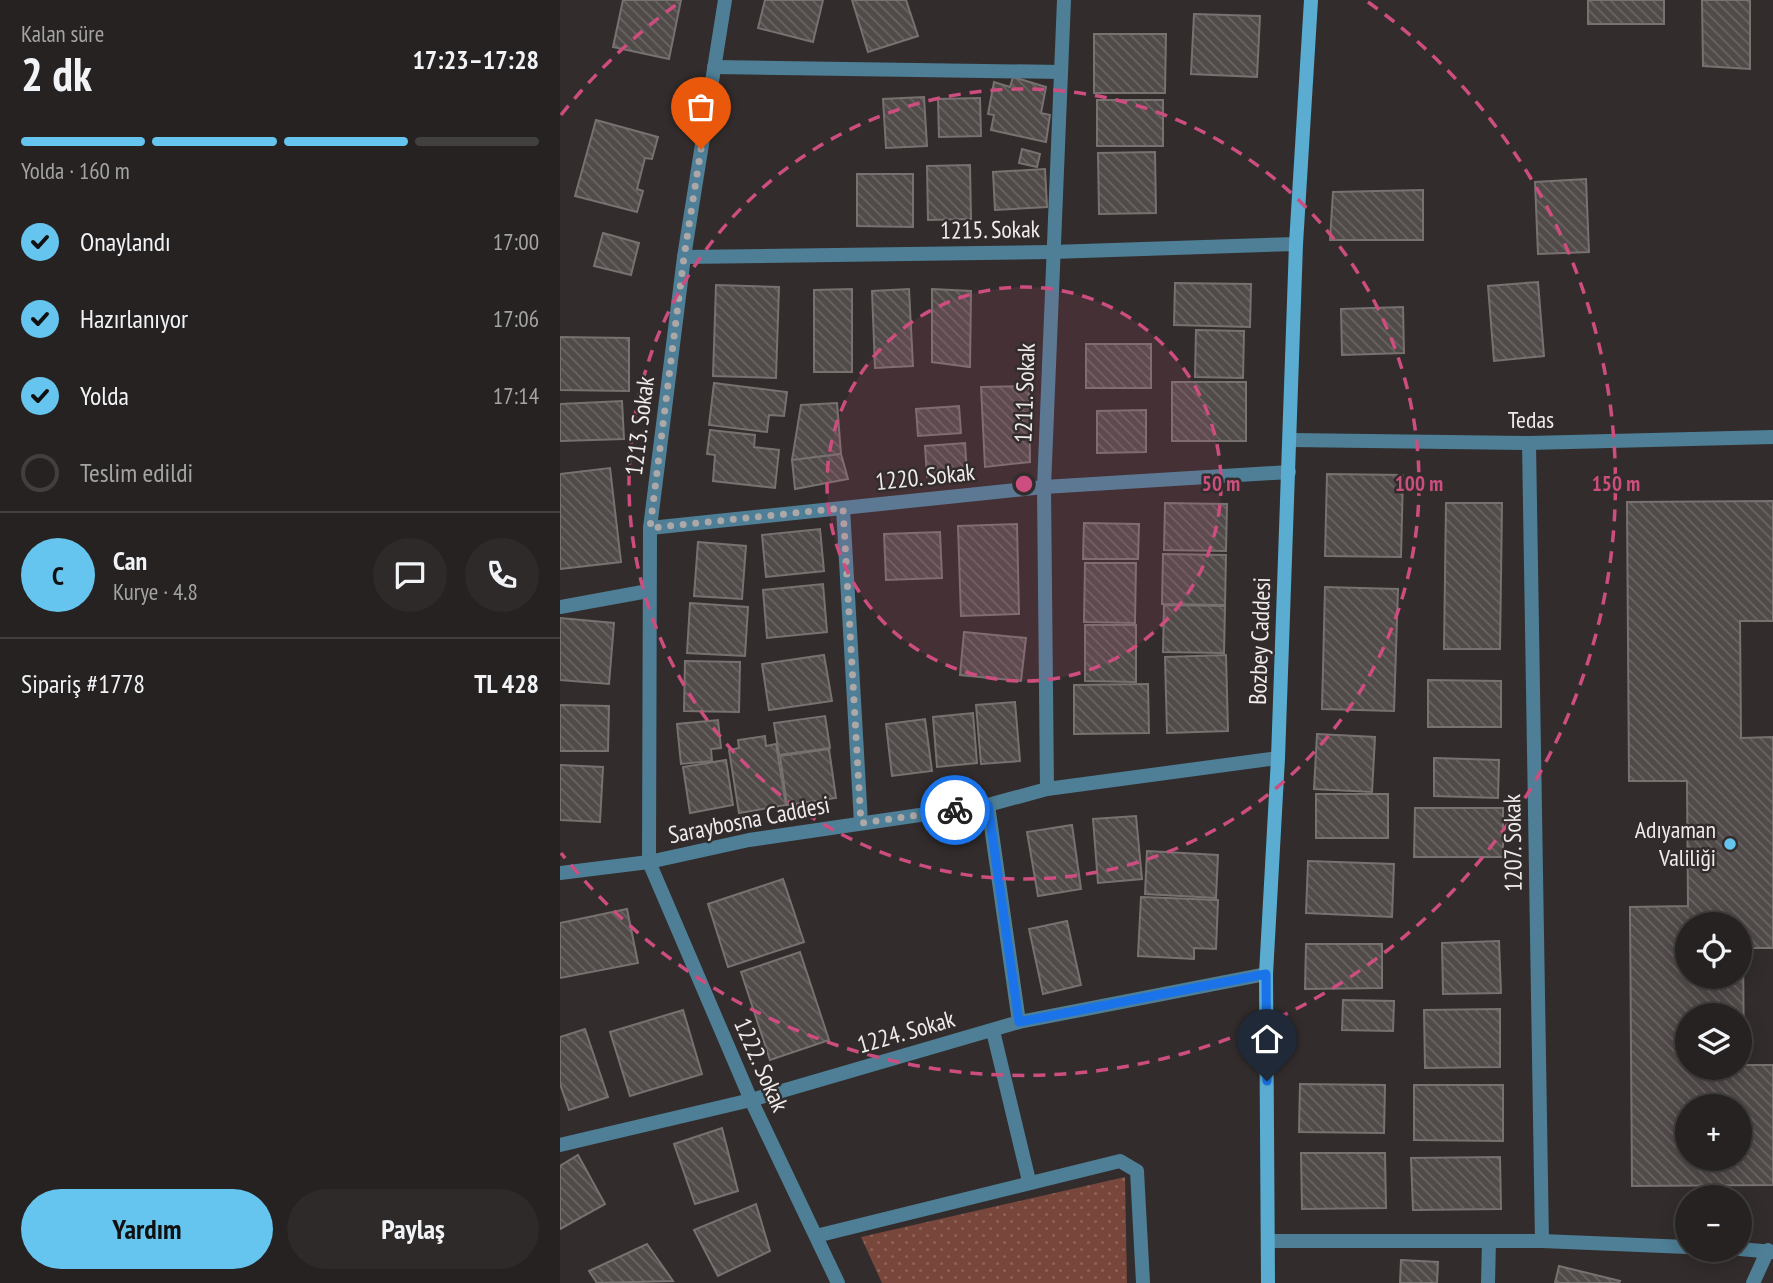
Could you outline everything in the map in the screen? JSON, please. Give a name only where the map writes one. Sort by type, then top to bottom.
[{"type":"street","name":"1213. Sokak","points":[[649,862],[650,528],[684,257],[725,0]]},
{"type":"street","name":"1211. Sokak","points":[[1047,789],[1044,487],[1064,0]]},
{"type":"street","name":"Bozbey Caddesi","points":[[1268,1283],[1266,974],[1278,758],[1296,244],[1311,0]]},
{"type":"street","points":[[714,67],[1061,72]]},
{"type":"street","name":"1215. Sokak","points":[[684,257],[1052,252],[1296,244]]},
{"type":"street","name":"Tedas","points":[[1290,439],[1529,443],[1773,437]]},
{"type":"street","name":"1207. Sokak","points":[[1529,443],[1542,1241]]},
{"type":"street","name":"1220. Sokak","points":[[650,528],[1044,487],[1289,472]]},
{"type":"street","points":[[843,508],[861,823]]},
{"type":"street","points":[[560,607],[648,591]]},
{"type":"street","name":"Saraybosna Caddesi","points":[[560,873],[649,862],[749,839],[988,805],[1047,789],[1278,758]]},
{"type":"street","points":[[988,805],[1019,1022]]},
{"type":"street","name":"1222. Sokak","points":[[649,862],[751,1100],[838,1283]]},
{"type":"street","name":"1224. Sokak","points":[[560,1145],[751,1100],[1019,1022],[1266,974]]},
{"type":"street","points":[[993,1031],[1029,1181]]},
{"type":"street","points":[[816,1236],[1114,1160],[1133,1166],[1137,1171],[1143,1283]]},
{"type":"street","points":[[1268,1241],[1542,1241],[1675,1247]]},
{"type":"street","points":[[1488,1283],[1489,1241]]},
{"type":"street","points":[[1752,1250],[1770,1251],[1753,1283]]},
{"type":"shaded area","points":[[1125,1177],[1127,1283],[882,1283],[861,1237]]},
{"type":"building","points":[[623,0],[681,0],[669,59],[613,47]]},
{"type":"building","points":[[765,0],[823,0],[813,42],[758,28]]},
{"type":"building","points":[[852,0],[906,0],[918,36],[868,52]]},
{"type":"building","points":[[1588,0],[1664,0],[1664,24],[1588,24]]},
{"type":"building","points":[[1702,0],[1750,0],[1750,69],[1703,66]]},
{"type":"building","points":[[1194,14],[1260,16],[1257,77],[1191,74]]},
{"type":"building","points":[[1094,34],[1166,34],[1165,93],[1094,93]]},
{"type":"building","points":[[1013,77],[1046,87],[1041,113],[1050,115],[1046,142],[991,130],[994,115],[988,114],[994,82],[1010,87]]},
{"type":"building","points":[[924,97],[927,146],[886,148],[883,99]]},
{"type":"building","points":[[980,98],[981,136],[939,137],[938,99]]},
{"type":"building","points":[[1097,100],[1163,100],[1163,146],[1097,146]]},
{"type":"building","points":[[596,120],[658,137],[652,159],[645,158],[637,189],[643,191],[637,212],[575,196]]},
{"type":"building","points":[[1022,149],[1040,154],[1037,167],[1019,163]]},
{"type":"building","points":[[1155,152],[1156,213],[1099,214],[1098,153]]},
{"type":"building","points":[[970,165],[971,219],[928,220],[927,166]]},
{"type":"building","points":[[1045,169],[1047,207],[995,210],[993,172]]},
{"type":"building","points":[[857,174],[913,174],[913,227],[857,226]]},
{"type":"building","points":[[1586,179],[1589,252],[1538,254],[1535,182]]},
{"type":"building","points":[[1423,190],[1423,240],[1330,240],[1333,192]]},
{"type":"building","points":[[603,233],[639,243],[631,275],[594,266]]},
{"type":"building","points":[[1538,282],[1544,356],[1494,361],[1488,286]]},
{"type":"building","points":[[1175,283],[1251,284],[1250,327],[1174,325]]},
{"type":"building","points":[[716,285],[779,287],[776,378],[713,376]]},
{"type":"building","points":[[852,289],[852,372],[814,372],[814,290]]},
{"type":"building","points":[[909,289],[913,366],[875,368],[872,291]]},
{"type":"building","points":[[932,289],[971,291],[970,367],[932,362]]},
{"type":"building","points":[[1403,307],[1404,353],[1342,355],[1341,309]]},
{"type":"building","points":[[1196,330],[1244,331],[1243,378],[1195,377]]},
{"type":"building","points":[[560,337],[629,338],[629,391],[560,390]]},
{"type":"building","points":[[1086,344],[1151,344],[1151,388],[1086,388]]},
{"type":"building","points":[[1172,382],[1246,382],[1246,441],[1172,441]]},
{"type":"building","points":[[714,383],[787,392],[784,416],[769,415],[767,432],[709,425]]},
{"type":"building","points":[[1029,386],[1030,462],[985,467],[981,387]]},
{"type":"building","points":[[622,401],[624,439],[560,441],[560,404]]},
{"type":"building","points":[[837,403],[841,454],[792,460],[801,405]]},
{"type":"building","points":[[959,406],[961,433],[918,436],[916,409]]},
{"type":"building","points":[[1146,410],[1146,452],[1097,453],[1097,411]]},
{"type":"building","points":[[710,430],[755,435],[754,447],[779,450],[775,488],[713,481],[715,455],[707,454]]},
{"type":"building","points":[[965,443],[967,474],[927,477],[925,446]]},
{"type":"building","points":[[841,454],[848,479],[795,489],[792,460]]},
{"type":"building","points":[[610,468],[621,562],[560,569],[560,474]]},
{"type":"building","points":[[1327,474],[1403,475],[1401,557],[1325,556]]},
{"type":"building","name":"Adıyaman Valiliği","points":[[1773,501],[1773,621],[1740,621],[1741,738],[1773,737],[1773,948],[1752,948],[1752,912],[1675,912],[1675,989],[1743,989],[1743,1003],[1675,1003],[1675,1080],[1752,1080],[1752,1065],[1773,1065],[1773,1185],[1632,1186],[1630,907],[1688,906],[1687,781],[1629,781],[1627,502]]},
{"type":"building","points":[[1165,503],[1227,504],[1226,551],[1164,550]]},
{"type":"building","points":[[1446,503],[1502,503],[1500,649],[1444,649]]},
{"type":"building","points":[[1084,523],[1139,524],[1138,559],[1083,559]]},
{"type":"building","points":[[1017,524],[1019,614],[961,616],[958,526]]},
{"type":"building","points":[[820,529],[824,571],[766,577],[762,535]]},
{"type":"building","points":[[940,532],[942,578],[886,580],[884,534]]},
{"type":"building","points":[[698,542],[746,546],[742,599],[694,596]]},
{"type":"building","points":[[1163,554],[1226,555],[1225,605],[1162,604]]},
{"type":"building","points":[[1085,563],[1136,563],[1135,623],[1084,622]]},
{"type":"building","points":[[823,584],[827,632],[767,638],[763,590]]},
{"type":"building","points":[[1325,587],[1398,589],[1394,711],[1322,709]]},
{"type":"building","points":[[690,603],[748,607],[745,656],[687,653]]},
{"type":"building","points":[[1164,605],[1225,606],[1224,653],[1163,652]]},
{"type":"building","points":[[560,618],[614,623],[609,684],[560,680]]},
{"type":"building","points":[[1085,625],[1136,625],[1136,682],[1085,681]]},
{"type":"building","points":[[964,632],[1026,638],[1021,681],[960,675]]},
{"type":"building","points":[[824,655],[832,701],[769,710],[762,664]]},
{"type":"building","points":[[1226,655],[1228,731],[1167,733],[1165,657]]},
{"type":"building","points":[[685,661],[740,662],[739,712],[684,711]]},
{"type":"building","points":[[1428,680],[1501,681],[1501,727],[1428,727]]},
{"type":"building","points":[[1148,684],[1149,733],[1074,734],[1074,685]]},
{"type":"building","points":[[1015,702],[1020,761],[981,764],[976,705]]},
{"type":"building","points":[[560,705],[609,706],[608,751],[560,751]]},
{"type":"building","points":[[973,713],[977,763],[937,767],[933,717]]},
{"type":"building","points":[[825,716],[830,748],[779,755],[774,723]]},
{"type":"building","points":[[925,719],[932,771],[892,776],[886,724]]},
{"type":"building","points":[[718,720],[721,748],[711,749],[712,761],[681,764],[677,724]]},
{"type":"building","points":[[1317,734],[1375,737],[1372,792],[1314,789]]},
{"type":"building","points":[[765,736],[766,746],[776,744],[786,805],[739,813],[729,750],[739,748],[738,740]]},
{"type":"building","points":[[829,749],[836,798],[787,805],[780,756]]},
{"type":"building","points":[[1434,758],[1499,760],[1498,798],[1434,796]]},
{"type":"building","points":[[726,760],[733,805],[690,813],[683,767]]},
{"type":"building","points":[[560,765],[603,767],[600,822],[560,820]]},
{"type":"building","points":[[1316,794],[1388,794],[1388,838],[1316,838]]},
{"type":"building","points":[[1415,808],[1503,808],[1503,857],[1414,857]]},
{"type":"building","points":[[1136,816],[1142,879],[1098,883],[1093,819]]},
{"type":"building","points":[[1072,825],[1081,889],[1038,896],[1027,832]]},
{"type":"building","points":[[1147,851],[1218,855],[1216,898],[1145,894]]},
{"type":"building","points":[[1308,861],[1394,864],[1392,917],[1306,913]]},
{"type":"building","points":[[783,879],[804,942],[728,967],[708,904]]},
{"type":"building","points":[[1141,897],[1218,900],[1216,949],[1194,948],[1194,959],[1138,956]]},
{"type":"building","points":[[627,909],[638,963],[560,978],[560,923]]},
{"type":"building","points":[[1067,921],[1081,985],[1043,994],[1029,929]]},
{"type":"building","points":[[1499,941],[1501,993],[1443,994],[1442,943]]},
{"type":"building","points":[[1306,944],[1382,944],[1382,988],[1305,989]]},
{"type":"building","points":[[800,952],[829,1040],[770,1060],[741,972]]},
{"type":"building","points":[[1343,1000],[1394,1001],[1393,1031],[1342,1030]]},
{"type":"building","points":[[1500,1009],[1500,1067],[1425,1068],[1424,1010]]},
{"type":"building","points":[[683,1010],[702,1074],[630,1096],[610,1032]]},
{"type":"building","points":[[585,1029],[608,1097],[569,1110],[560,1084],[560,1037]]},
{"type":"building","points":[[1300,1084],[1385,1085],[1384,1133],[1299,1132]]},
{"type":"building","points":[[1414,1085],[1503,1085],[1503,1141],[1414,1140]]},
{"type":"building","points":[[722,1128],[738,1191],[695,1204],[674,1144]]},
{"type":"building","points":[[1301,1153],[1385,1153],[1386,1208],[1302,1209]]},
{"type":"building","points":[[578,1155],[605,1204],[560,1229],[560,1166]]},
{"type":"building","points":[[1500,1157],[1501,1209],[1413,1210],[1411,1158]]},
{"type":"building","points":[[756,1204],[770,1251],[718,1276],[694,1230]]},
{"type":"building","points":[[647,1244],[673,1281],[597,1283],[589,1271]]},
{"type":"building","points":[[1401,1260],[1438,1262],[1437,1283],[1400,1283]]},
{"type":"building","points":[[1559,1266],[1620,1281],[1555,1283]]},
{"type":"way so far","points":[[701,149],[684,257],[650,528],[843,508],[861,823],[955,810]]},
{"type":"place","name":"Adıyaman Valiliği","points":[[1730,844]]},
{"type":"route","points":[[955,810],[988,805],[1019,1022],[1266,974],[1267,1081]]}]
